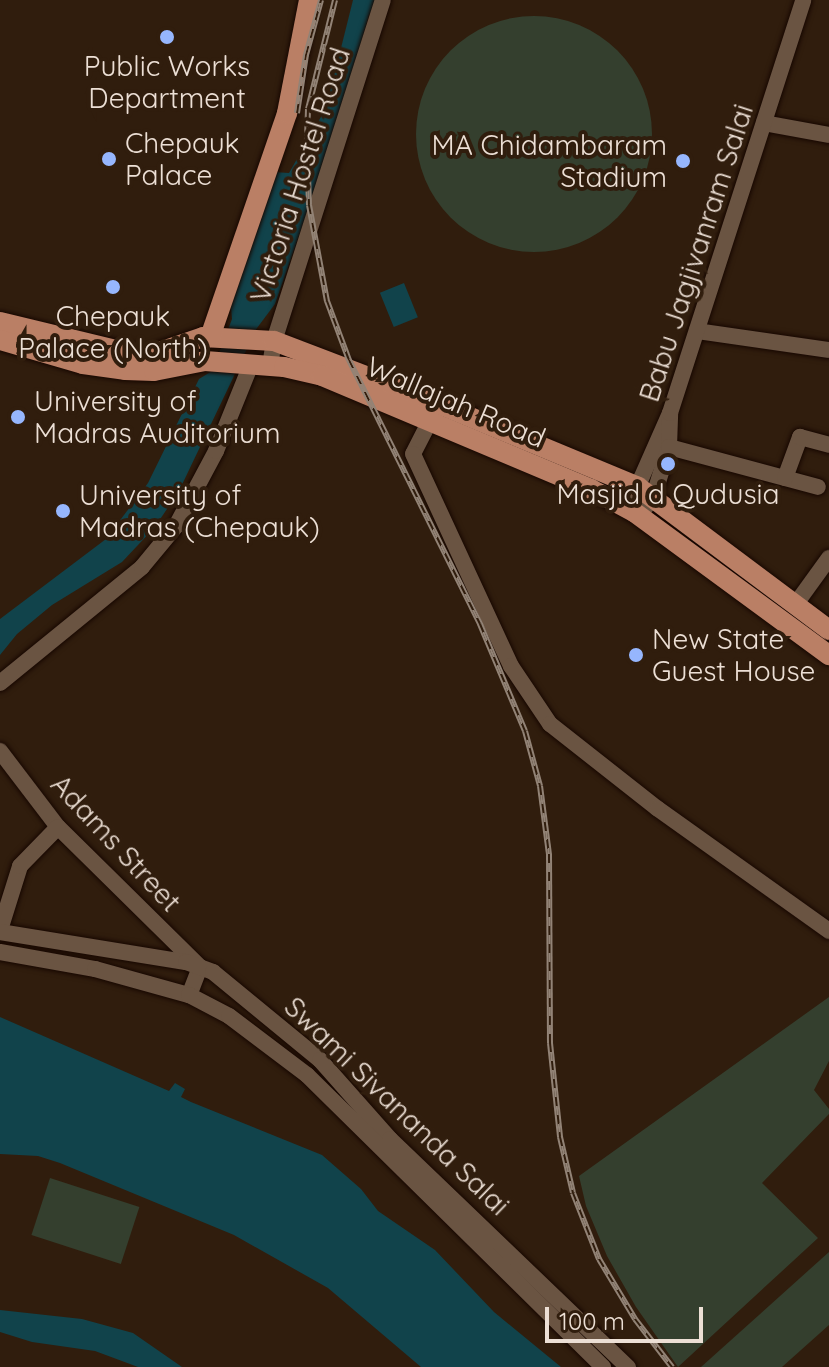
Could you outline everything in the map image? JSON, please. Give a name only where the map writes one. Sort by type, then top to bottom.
[{"type":"main road","points":[[0,322],[145,357],[213,336],[287,113],[309,0]]},
{"type":"main road","name":"Wallajah Road","points":[[213,336],[265,340],[434,412],[645,492],[829,630]]},
{"type":"main road","name":"Wallajah Road","points":[[0,340],[83,364],[125,370],[154,371],[205,361],[322,376],[434,412],[634,512],[829,655]]},
{"type":"street","name":"Victoria Hostel Road","points":[[260,367],[265,340],[383,0]]},
{"type":"street","name":"Babu Jagjivanram Salai","points":[[645,492],[669,447],[670,413],[803,0]]},
{"type":"street","points":[[764,123],[829,135]]},
{"type":"street","points":[[697,331],[828,349],[829,332]]},
{"type":"street","points":[[0,683],[142,567],[176,526],[260,367]]},
{"type":"street","points":[[434,412],[413,454],[511,666],[550,724],[658,809],[829,931]]},
{"type":"street","points":[[634,512],[632,499],[645,492],[670,413]]},
{"type":"street","points":[[785,478],[800,437],[829,445]]},
{"type":"street","points":[[669,447],[818,487]]},
{"type":"street","points":[[795,605],[826,568]]},
{"type":"street","name":"Adams Street","points":[[0,751],[58,827],[200,967]]},
{"type":"street","points":[[0,931],[20,866],[58,827]]},
{"type":"street","name":"Swami Sivananda Salai","points":[[0,931],[200,967],[213,972],[320,1060],[390,1139],[517,1257],[628,1367]]},
{"type":"street","name":"Swami Sivananda Salai","points":[[0,952],[95,969],[189,995],[229,1016],[307,1075],[603,1367]]},
{"type":"street","points":[[189,995],[200,967]]},
{"type":"street","points":[[503,1268],[517,1257]]},
{"type":"green space","points":[[534,16],[557,18],[579,25],[618,50],[643,89],[650,111],[650,157],[643,179],[618,218],[579,243],[557,250],[534,252],[511,250],[489,243],[450,218],[425,179],[418,157],[416,134],[418,111],[425,89],[450,50],[489,25],[511,18]]},
{"type":"green space","points":[[829,997],[829,1061],[814,1090],[829,1109],[829,1114],[762,1183],[818,1238],[678,1367],[636,1307],[607,1256],[586,1206],[579,1176]]},
{"type":"green space","points":[[50,1178],[139,1207],[121,1264],[31,1235]]},
{"type":"green space","points":[[829,1252],[829,1325],[782,1367],[701,1367]]},
{"type":"water","points":[[353,0],[380,0],[369,15],[338,124],[275,304],[257,328],[178,493],[154,528],[122,562],[52,605],[17,634],[0,655],[0,619],[106,539],[148,483],[199,379],[212,371],[232,319],[230,298],[274,172],[289,173],[326,108]]},
{"type":"water","points":[[404,283],[418,317],[394,327],[380,293]]},
{"type":"water","points":[[0,1017],[169,1091],[175,1083],[185,1089],[181,1097],[191,1102],[322,1155],[361,1189],[378,1211],[435,1250],[494,1312],[561,1367],[421,1367],[328,1288],[234,1235],[60,1163],[38,1156],[0,1154]]},
{"type":"water","points":[[0,1310],[82,1319],[133,1333],[182,1367],[138,1367],[95,1351],[32,1342],[0,1332]]},
{"type":"railway","points":[[297,113],[306,55],[321,0]]},
{"type":"railway","points":[[335,0],[308,109],[307,145],[309,205],[327,301],[349,360],[480,624],[525,731],[540,786],[549,854],[550,1043],[560,1137],[573,1193],[599,1259],[635,1319],[672,1367]]},
{"type":"place","name":"Public Works Department","points":[[167,37]]},
{"type":"place","name":"Chepauk Palace","points":[[109,159]]},
{"type":"place","name":"MA Chidambaram Stadium","points":[[683,161]]},
{"type":"place","name":"Chepauk Palace (North)","points":[[113,287]]},
{"type":"place","name":"University of Madras Auditorium","points":[[18,417]]},
{"type":"place","name":"Masjid d Qudusia","points":[[668,464]]},
{"type":"place","name":"University of Madras (Chepauk)","points":[[63,511]]},
{"type":"place","name":"New State Guest House","points":[[636,655]]}]
